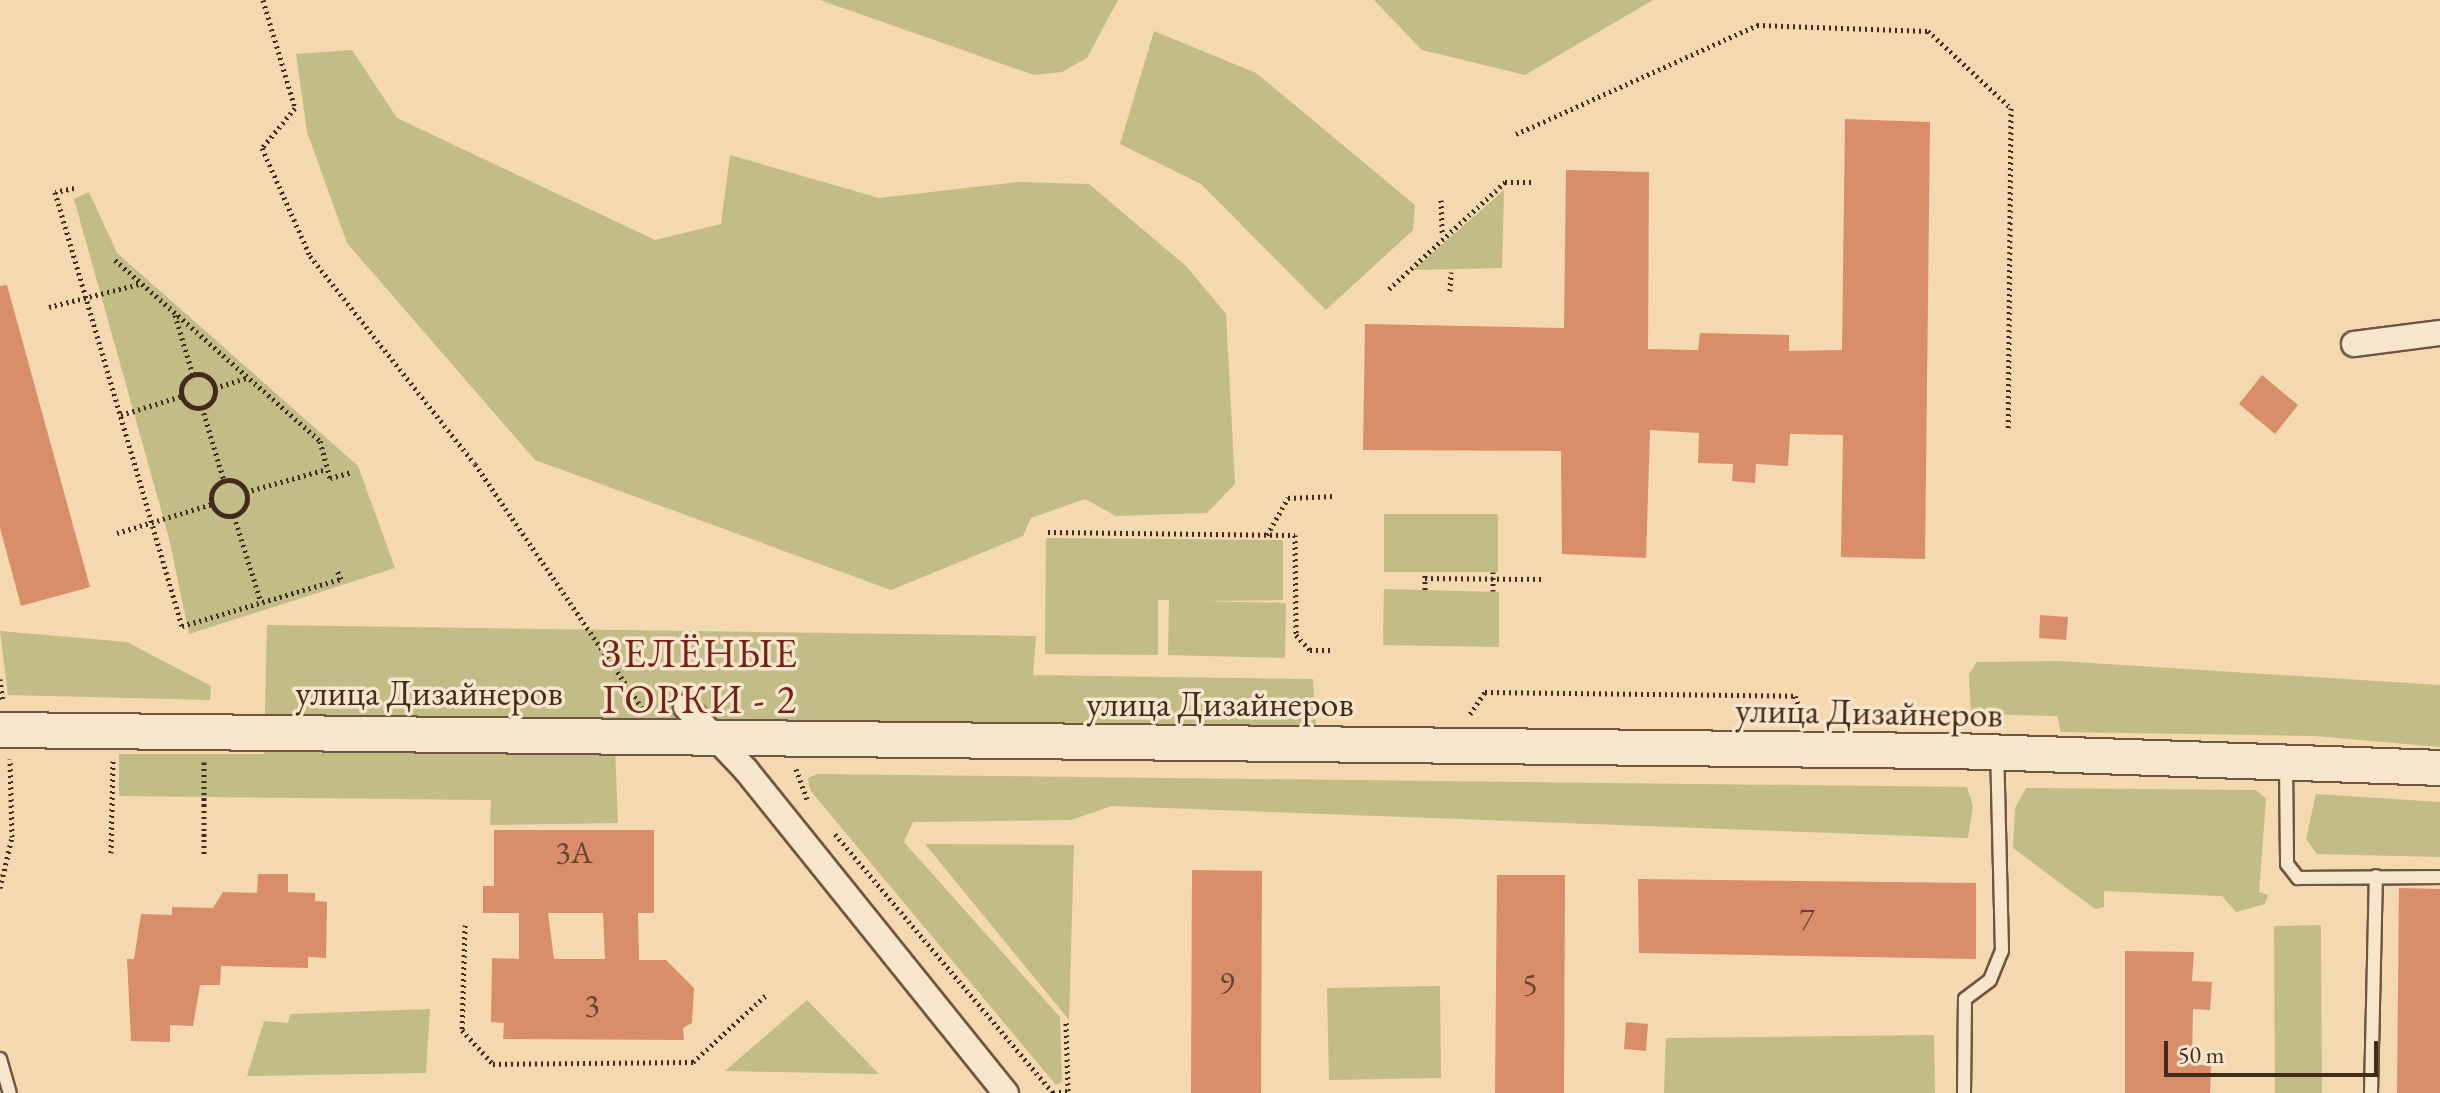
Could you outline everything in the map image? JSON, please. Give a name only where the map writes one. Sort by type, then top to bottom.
[{"type":"street","points":[[2354,344],[2440,333]]},
{"type":"street","points":[[686,707],[1006,1093]]},
{"type":"street","name":"улица Дизайнеров","points":[[5,731],[713,736],[1997,753],[2286,758],[2440,768]]},
{"type":"lane","points":[[1964,1093],[1965,999],[1990,980],[2002,951],[1997,753]]},
{"type":"lane","points":[[2286,758],[2287,864],[2298,878],[2440,877]]},
{"type":"lane","points":[[2371,1093],[2376,876]]},
{"type":"lane","points":[[0,1059],[10,1093]]},
{"type":"path","points":[[263,0],[295,108],[262,148],[310,256],[475,464],[642,708]]},
{"type":"path","points":[[1516,134],[1757,25],[1928,31],[2011,108],[2008,431]]},
{"type":"path","points":[[1389,289],[1442,236],[1505,182],[1534,182]]},
{"type":"path","points":[[74,188],[55,192],[182,626],[341,579],[337,570]]},
{"type":"path","points":[[1441,200],[1442,236]]},
{"type":"path","points":[[115,260],[320,441],[330,478],[353,472]]},
{"type":"path","points":[[1450,291],[1451,272]]},
{"type":"path","points":[[49,307],[140,284]]},
{"type":"path","points":[[121,415],[182,396],[193,375],[175,314]]},
{"type":"path","points":[[193,375],[205,376],[215,388]]},
{"type":"path","points":[[202,407],[215,388],[246,378]]},
{"type":"path","points":[[182,396],[202,407],[224,481]]},
{"type":"path","points":[[246,492],[327,469]]},
{"type":"path","points":[[224,481],[239,483],[246,492],[244,509],[234,516],[222,515],[212,504],[213,489],[224,481]]},
{"type":"path","points":[[1267,535],[1288,498],[1335,496]]},
{"type":"path","points":[[117,533],[212,504]]},
{"type":"path","points":[[234,516],[261,602]]},
{"type":"path","points":[[1048,532],[1295,535],[1301,646],[1334,650]]},
{"type":"path","points":[[1493,572],[1493,591]]},
{"type":"path","points":[[1425,590],[1425,575],[1493,580],[1544,579]]},
{"type":"path","points":[[0,679],[12,837],[0,888]]},
{"type":"path","points":[[111,853],[113,760]]},
{"type":"path","points":[[204,761],[204,854]]},
{"type":"path","points":[[796,769],[815,811]]},
{"type":"path","points":[[825,823],[1053,1093],[1068,1091],[1066,1022]]},
{"type":"path","points":[[465,925],[462,1030],[493,1064],[693,1062],[766,995]]},
{"type":"shaded area","points":[[820,0],[1118,0],[1087,58],[1062,72],[1034,75]]},
{"type":"shaded area","points":[[1374,0],[1653,0],[1525,75],[1422,50]]},
{"type":"shaded area","points":[[1154,31],[1256,73],[1415,205],[1413,230],[1326,310],[1201,184],[1120,144]]},
{"type":"shaded area","points":[[352,50],[397,118],[655,240],[721,224],[730,155],[879,198],[1019,182],[1089,184],[1186,266],[1226,314],[1235,484],[1207,513],[1116,516],[1085,499],[1031,518],[1023,536],[891,590],[535,460],[347,243],[307,132],[296,54]]},
{"type":"shaded area","points":[[1504,190],[1502,268],[1413,270]]},
{"type":"shaded area","points":[[89,192],[117,253],[358,466],[395,568],[189,634],[169,538],[74,199]]},
{"type":"shaded area","points":[[1384,514],[1498,514],[1498,572],[1384,572]]},
{"type":"shaded area","points":[[1046,538],[1283,540],[1283,600],[1204,601],[1286,603],[1285,658],[1168,655],[1169,600],[1158,600],[1158,655],[1045,654]]},
{"type":"shaded area","points":[[1384,589],[1499,592],[1499,647],[1383,645]]},
{"type":"shaded area","points":[[267,625],[1036,636],[1033,675],[1313,679],[1316,729],[614,724],[618,823],[490,825],[491,800],[119,796],[119,754],[264,754]]},
{"type":"shaded area","points":[[0,631],[127,642],[211,686],[210,700],[8,695]]},
{"type":"shaded area","points":[[2059,661],[2440,685],[2440,747],[2314,736],[2061,732],[2057,716],[1971,714],[1969,674],[1977,662]]},
{"type":"shaded area","points":[[817,774],[1967,787],[1973,806],[1968,838],[1112,806],[1071,820],[913,822],[904,842],[1060,1017],[1062,1082],[1056,1085],[810,790],[808,778]]},
{"type":"shaded area","points":[[2026,788],[2256,790],[2266,799],[2259,892],[2268,895],[2265,904],[2236,912],[2222,896],[2104,891],[2104,907],[2095,909],[2013,848],[2015,808]]},
{"type":"shaded area","points":[[2316,794],[2440,802],[2440,857],[2317,854],[2306,839]]},
{"type":"shaded area","points":[[925,844],[1074,845],[1069,1020]]},
{"type":"shaded area","points":[[2321,925],[2322,1093],[2275,1093],[2274,926]]},
{"type":"shaded area","points":[[1440,986],[1441,1078],[1329,1080],[1327,988]]},
{"type":"shaded area","points":[[807,1000],[879,1074],[725,1071]]},
{"type":"shaded area","points":[[430,1009],[426,1073],[247,1076],[264,1021],[288,1023],[290,1014]]},
{"type":"shaded area","points":[[1934,1035],[1935,1093],[1664,1093],[1666,1038]]},
{"type":"building","points":[[1845,119],[1930,122],[1925,559],[1841,557],[1843,435],[1790,434],[1788,466],[1756,464],[1755,483],[1732,481],[1733,464],[1698,463],[1699,433],[1650,430],[1646,558],[1562,554],[1561,451],[1363,450],[1365,324],[1564,328],[1566,170],[1649,172],[1648,349],[1698,350],[1700,333],[1789,335],[1789,351],[1842,350]]},
{"type":"building","points":[[7,285],[90,587],[21,606],[0,528],[0,286]]},
{"type":"building","points":[[2262,375],[2298,405],[2275,434],[2239,404]]},
{"type":"building","points":[[2040,615],[2068,617],[2066,640],[2039,638]]},
{"type":"building","points":[[494,830],[654,830],[654,913],[638,913],[639,960],[666,960],[694,988],[692,1023],[683,1028],[684,1040],[503,1039],[504,1023],[491,1022],[492,958],[519,959],[519,913],[483,913],[483,886],[494,886]],"holes":[[[548,913],[603,913],[605,959],[554,959]]]},
{"type":"building","points":[[1192,870],[1262,871],[1261,1093],[1191,1093]]},
{"type":"building","points":[[258,874],[288,874],[288,892],[315,893],[315,901],[327,902],[326,958],[308,957],[308,968],[221,966],[220,985],[200,985],[193,1026],[170,1025],[170,1042],[131,1041],[127,959],[134,959],[141,914],[172,915],[172,907],[213,908],[223,892],[257,893]]},
{"type":"building","points":[[1497,875],[1565,875],[1564,1093],[1495,1093]]},
{"type":"building","points":[[1638,879],[1976,883],[1976,959],[1639,953]]},
{"type":"building","points":[[2399,888],[2440,889],[2440,1093],[2397,1093]]},
{"type":"building","points":[[2125,951],[2194,952],[2192,981],[2212,982],[2210,1010],[2193,1009],[2192,1065],[2211,1065],[2210,1093],[2125,1093]]},
{"type":"building","points":[[1626,1022],[1648,1024],[1646,1051],[1624,1049]]},
{"type":"district","name":"ЗЕЛЁНЫЕ ГОРКИ - 2","points":[[700,676]]}]
